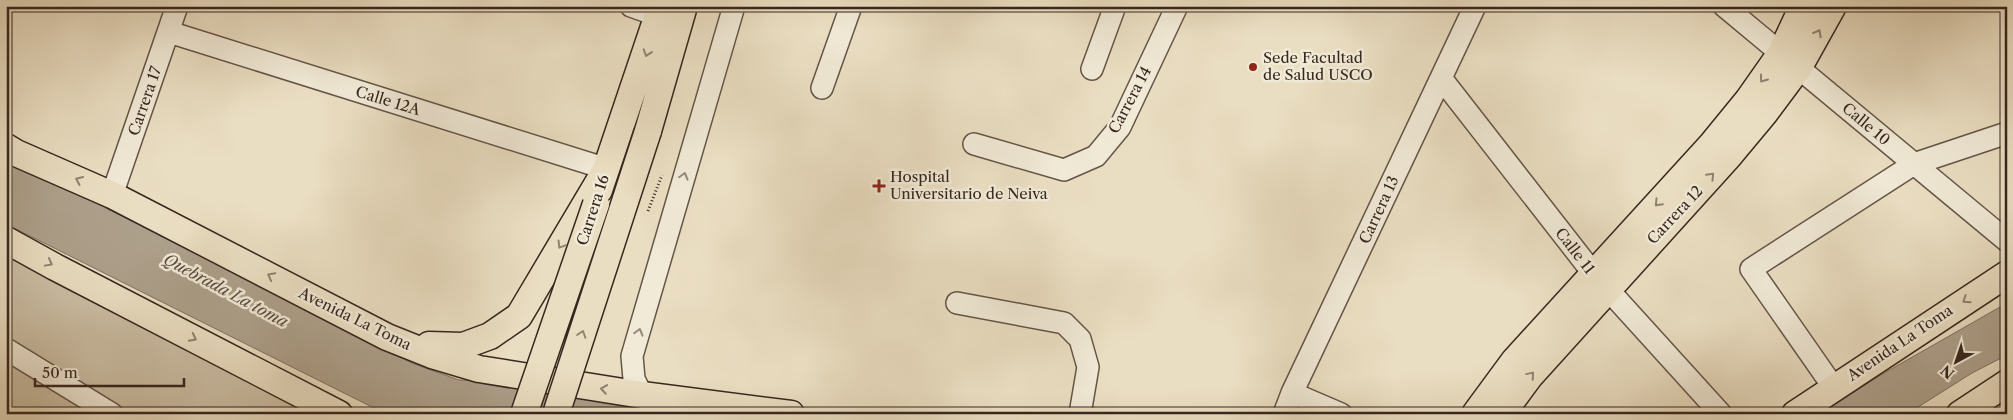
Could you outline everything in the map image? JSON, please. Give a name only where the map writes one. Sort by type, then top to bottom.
[{"type":"main road","name":"Carrera 16","points":[[556,414],[648,131],[684,6]]},
{"type":"main road","name":"Carrera 12","points":[[1790,60],[1803,6]]},
{"type":"main road","name":"Carrera 12","points":[[1502,414],[1600,281],[1748,100],[1790,60],[1833,6]]},
{"type":"main road","name":"Carrera 16","points":[[524,414],[660,11]]},
{"type":"main road","name":"Avenida La Toma","points":[[10,149],[112,195],[387,337],[432,355],[479,369],[642,395],[791,414]]},
{"type":"main road","points":[[387,337],[434,346],[463,346],[490,336],[519,316],[605,171]]},
{"type":"main road","points":[[6,240],[314,406],[339,414]]},
{"type":"main road","name":"Avenida La Toma","points":[[1795,414],[2007,274]]},
{"type":"main road","name":"Carrera 12","points":[[1476,414],[1514,361],[1600,281]]},
{"type":"main road","points":[[1960,414],[2007,383]]},
{"type":"street","name":"Carrera 17","points":[[112,195],[177,6]]},
{"type":"street","points":[[630,6],[660,11]]},
{"type":"street","points":[[642,395],[634,379],[632,356],[734,6]]},
{"type":"street","points":[[822,88],[851,6]]},
{"type":"street","points":[[1092,69],[1115,6]]},
{"type":"street","name":"Carrera 14","points":[[974,144],[1064,170],[1096,156],[1120,127],[1177,6]]},
{"type":"street","name":"Carrera 13","points":[[1284,414],[1292,393],[1476,6]]},
{"type":"street","name":"Calle 10","points":[[1724,6],[2007,241]]},
{"type":"street","name":"Calle 12A","points":[[169,32],[605,171]]},
{"type":"street","name":"Calle 11","points":[[1441,78],[1600,281],[1721,414]]},
{"type":"street","points":[[1834,388],[1751,269],[1914,164],[2007,133]]},
{"type":"street","points":[[957,303],[1064,323],[1080,339],[1088,368],[1080,414]]},
{"type":"street","points":[[6,349],[112,414]]},
{"type":"street","points":[[1292,393],[1341,414]]},
{"type":"path","points":[[645,219],[662,173]]},
{"type":"shaded area","points":[[6,247],[343,414],[6,414]]},
{"type":"water","name":"Quebrada La toma","points":[[6,153],[102,206],[414,364],[459,380],[507,380],[740,414],[386,414],[6,224]]},
{"type":"water","points":[[2007,303],[2007,355],[1972,373],[1907,414],[1820,414],[1879,376]]},
{"type":"place","name":"Sede Facultad de Salud USCO","points":[[1253,67]]},
{"type":"place","name":"Hospital Universitario de Neiva","points":[[879,186]]}]
